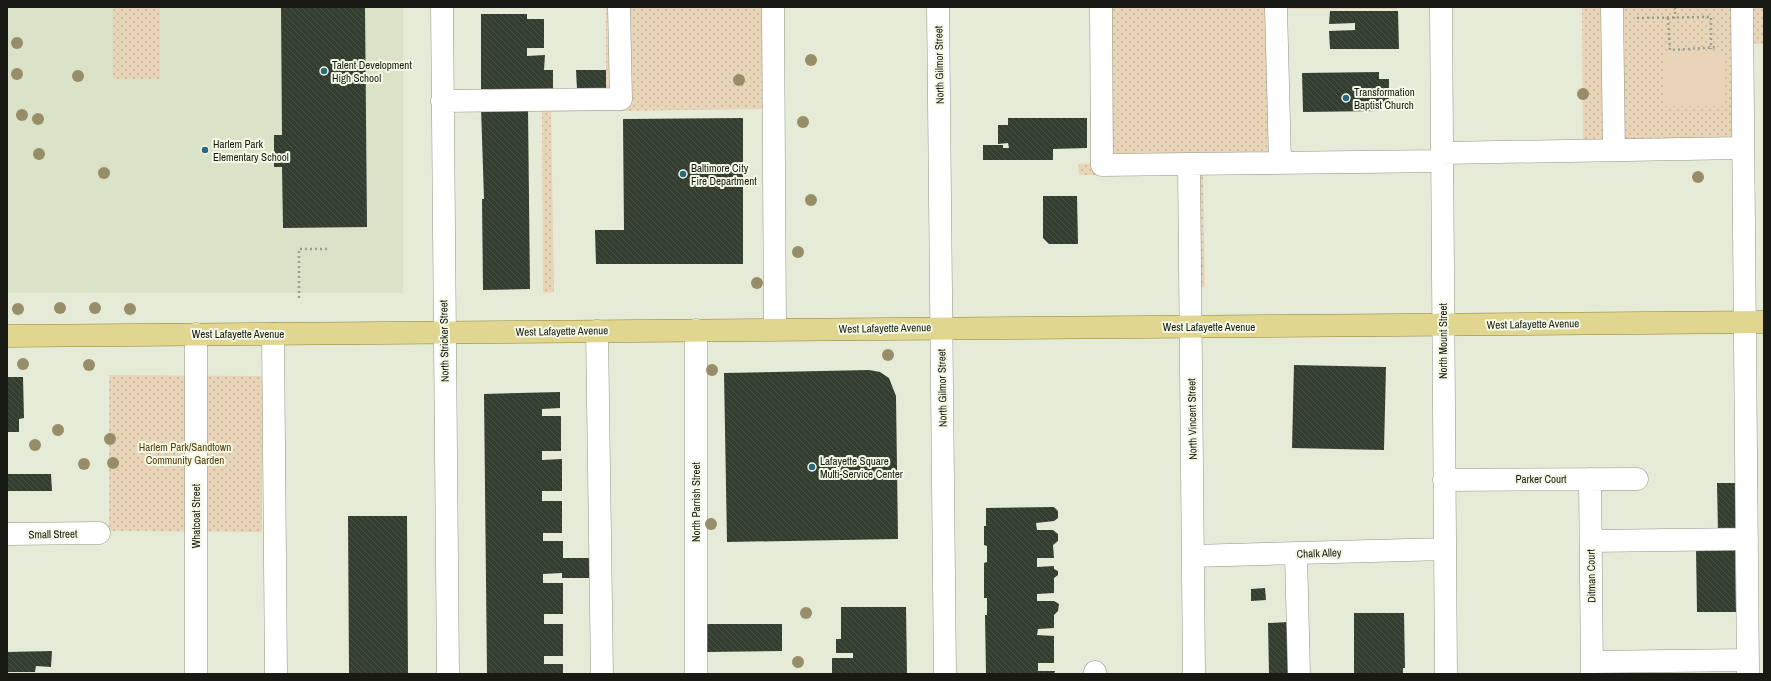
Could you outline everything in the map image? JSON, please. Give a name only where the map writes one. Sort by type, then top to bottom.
[{"type":"main road","name":"West Lafayette Avenue","points":[[7,336],[941,327],[1191,327],[1754,322]]},
{"type":"street","name":"North Stricker Street","points":[[442,7],[448,674]]},
{"type":"street","points":[[442,101],[621,99],[619,7]]},
{"type":"street","points":[[773,7],[775,329]]},
{"type":"street","name":"North Gilmor Street","points":[[938,7],[945,674]]},
{"type":"street","points":[[1101,7],[1102,165],[1280,163],[1614,150],[1743,148]]},
{"type":"street","points":[[1276,7],[1280,163]]},
{"type":"street","name":"North Mount Street","points":[[1441,7],[1446,674]]},
{"type":"street","points":[[1592,668],[1748,667],[1746,539],[1754,322],[1743,148],[1742,7]]},
{"type":"street","points":[[1612,12],[1614,150]]},
{"type":"street","name":"North Vincent Street","points":[[1189,164],[1194,674]]},
{"type":"street","name":"North Parrish Street","points":[[696,330],[696,674]]},
{"type":"street","points":[[597,331],[602,674]]},
{"type":"street","name":"Whatcoat Street","points":[[196,334],[196,674]]},
{"type":"street","points":[[273,334],[276,674]]},
{"type":"street","name":"Ditman Court","points":[[1590,479],[1592,668]]},
{"type":"street","name":"Parker Court","points":[[1444,480],[1638,479]]},
{"type":"street","name":"Small Street","points":[[7,534],[100,533]]},
{"type":"street","points":[[1591,541],[1746,539]]},
{"type":"street","name":"Chalk Alley","points":[[1193,556],[1445,549]]},
{"type":"street","points":[[1296,554],[1299,674]]},
{"type":"path","points":[[1675,7],[1675,18]]},
{"type":"path","points":[[1612,12],[1668,18],[1711,17],[1711,49],[1670,50],[1668,18]]},
{"type":"path","points":[[299,298],[299,249],[327,249]]},
{"type":"shaded area","name":"Harlem Park Elementary School","points":[[7,7],[403,7],[403,293],[7,293]]},
{"type":"green space","points":[[113,7],[160,7],[160,79],[113,79]]},
{"type":"green space","points":[[606,7],[775,7],[763,109],[551,112],[554,292],[543,293],[542,111],[528,112],[528,108],[606,89]]},
{"type":"green space","points":[[1094,7],[1397,7],[1397,9],[1286,9],[1289,161],[1400,159],[1400,173],[1203,175],[1205,287],[1181,287],[1179,175],[1079,175],[1078,164],[1095,163]]},
{"type":"green space","points":[[1582,7],[1764,7],[1764,44],[1753,44],[1735,154],[1583,149]]},
{"type":"green space","points":[[1725,53],[1725,106],[1663,106],[1663,54]]},
{"type":"green space","name":"Harlem Park/Sandtown Community Garden","points":[[109,375],[262,376],[262,532],[109,531]]},
{"type":"building","name":"Talent Development High School","points":[[281,7],[365,7],[367,227],[283,228],[282,167],[274,167],[274,135],[282,135]]},
{"type":"building","points":[[1330,11],[1398,11],[1399,49],[1330,49],[1329,31],[1355,30],[1355,23],[1329,24]]},
{"type":"building","points":[[481,14],[527,14],[527,19],[544,19],[544,48],[527,48],[527,56],[545,55],[544,70],[553,70],[553,89],[481,92]]},
{"type":"building","points":[[576,70],[606,70],[606,89],[577,89]]},
{"type":"building","name":"Transformation Baptist Church","points":[[1379,72],[1379,79],[1389,79],[1389,105],[1379,105],[1379,111],[1303,112],[1302,73]]},
{"type":"building","points":[[481,108],[528,108],[530,289],[483,290],[482,199],[484,199]]},
{"type":"building","name":"Baltimore City Fire Department","points":[[743,118],[743,264],[596,264],[595,230],[624,230],[623,119]]},
{"type":"building","points":[[1008,118],[1087,118],[1087,148],[1053,149],[1053,160],[983,160],[983,145],[1003,145],[1003,148],[1009,148],[1008,143],[998,144],[998,125],[1008,125]]},
{"type":"building","points":[[1043,196],[1077,196],[1078,244],[1049,244],[1043,238]]},
{"type":"building","points":[[1294,365],[1386,367],[1384,450],[1292,448]]},
{"type":"building","name":"Lafayette Square Multi-Service Center","points":[[869,370],[880,372],[889,378],[896,396],[898,539],[727,542],[724,373]]},
{"type":"building","points":[[7,377],[23,377],[24,418],[19,419],[19,432],[7,432]]},
{"type":"building","points":[[560,392],[560,408],[542,409],[542,416],[561,416],[561,451],[542,451],[542,460],[562,459],[562,491],[542,491],[542,501],[562,501],[562,533],[543,533],[543,541],[563,541],[563,558],[590,558],[591,578],[562,578],[562,573],[543,574],[543,583],[563,583],[563,614],[544,614],[544,624],[563,624],[563,656],[544,656],[544,664],[563,664],[563,674],[487,674],[484,394]]},
{"type":"building","points":[[7,474],[51,474],[52,491],[7,491]]},
{"type":"building","points":[[1717,483],[1738,483],[1739,533],[1718,533]]},
{"type":"building","points":[[1054,507],[1058,511],[1058,518],[1054,521],[1036,523],[1037,530],[1053,530],[1058,534],[1058,541],[1053,545],[1054,558],[1037,558],[1037,567],[1054,566],[1054,569],[1058,571],[1058,575],[1054,578],[1054,593],[1037,594],[1037,601],[1054,601],[1059,604],[1058,611],[1054,615],[1054,628],[1038,629],[1037,635],[1054,636],[1054,663],[1038,663],[1038,671],[1055,671],[1054,674],[986,674],[985,615],[987,615],[987,598],[984,598],[984,563],[987,562],[987,546],[984,545],[984,526],[986,526],[986,508]]},
{"type":"building","points":[[348,516],[407,516],[408,674],[349,674]]},
{"type":"building","points":[[1696,548],[1735,548],[1736,612],[1697,612]]},
{"type":"building","points":[[1265,588],[1266,600],[1251,601],[1251,589]]},
{"type":"building","points":[[841,607],[906,607],[907,674],[832,674],[832,658],[853,658],[853,653],[836,653],[836,639],[841,639]]},
{"type":"building","points":[[1354,613],[1404,613],[1405,668],[1403,668],[1403,674],[1354,674]]},
{"type":"building","points":[[1289,622],[1291,674],[1269,674],[1268,623]]},
{"type":"building","points":[[707,624],[782,624],[782,651],[707,652]]},
{"type":"building","points":[[52,651],[51,667],[36,666],[35,672],[7,672],[7,652]]},
{"type":"place","name":"Talent Development High School","points":[[324,71]]},
{"type":"place","name":"Transformation Baptist Church","points":[[1346,98]]},
{"type":"place","name":"Harlem Park Elementary School","points":[[205,150]]},
{"type":"place","name":"Baltimore City Fire Department","points":[[683,174]]},
{"type":"place","name":"Lafayette Square Multi-Service Center","points":[[812,467]]}]
